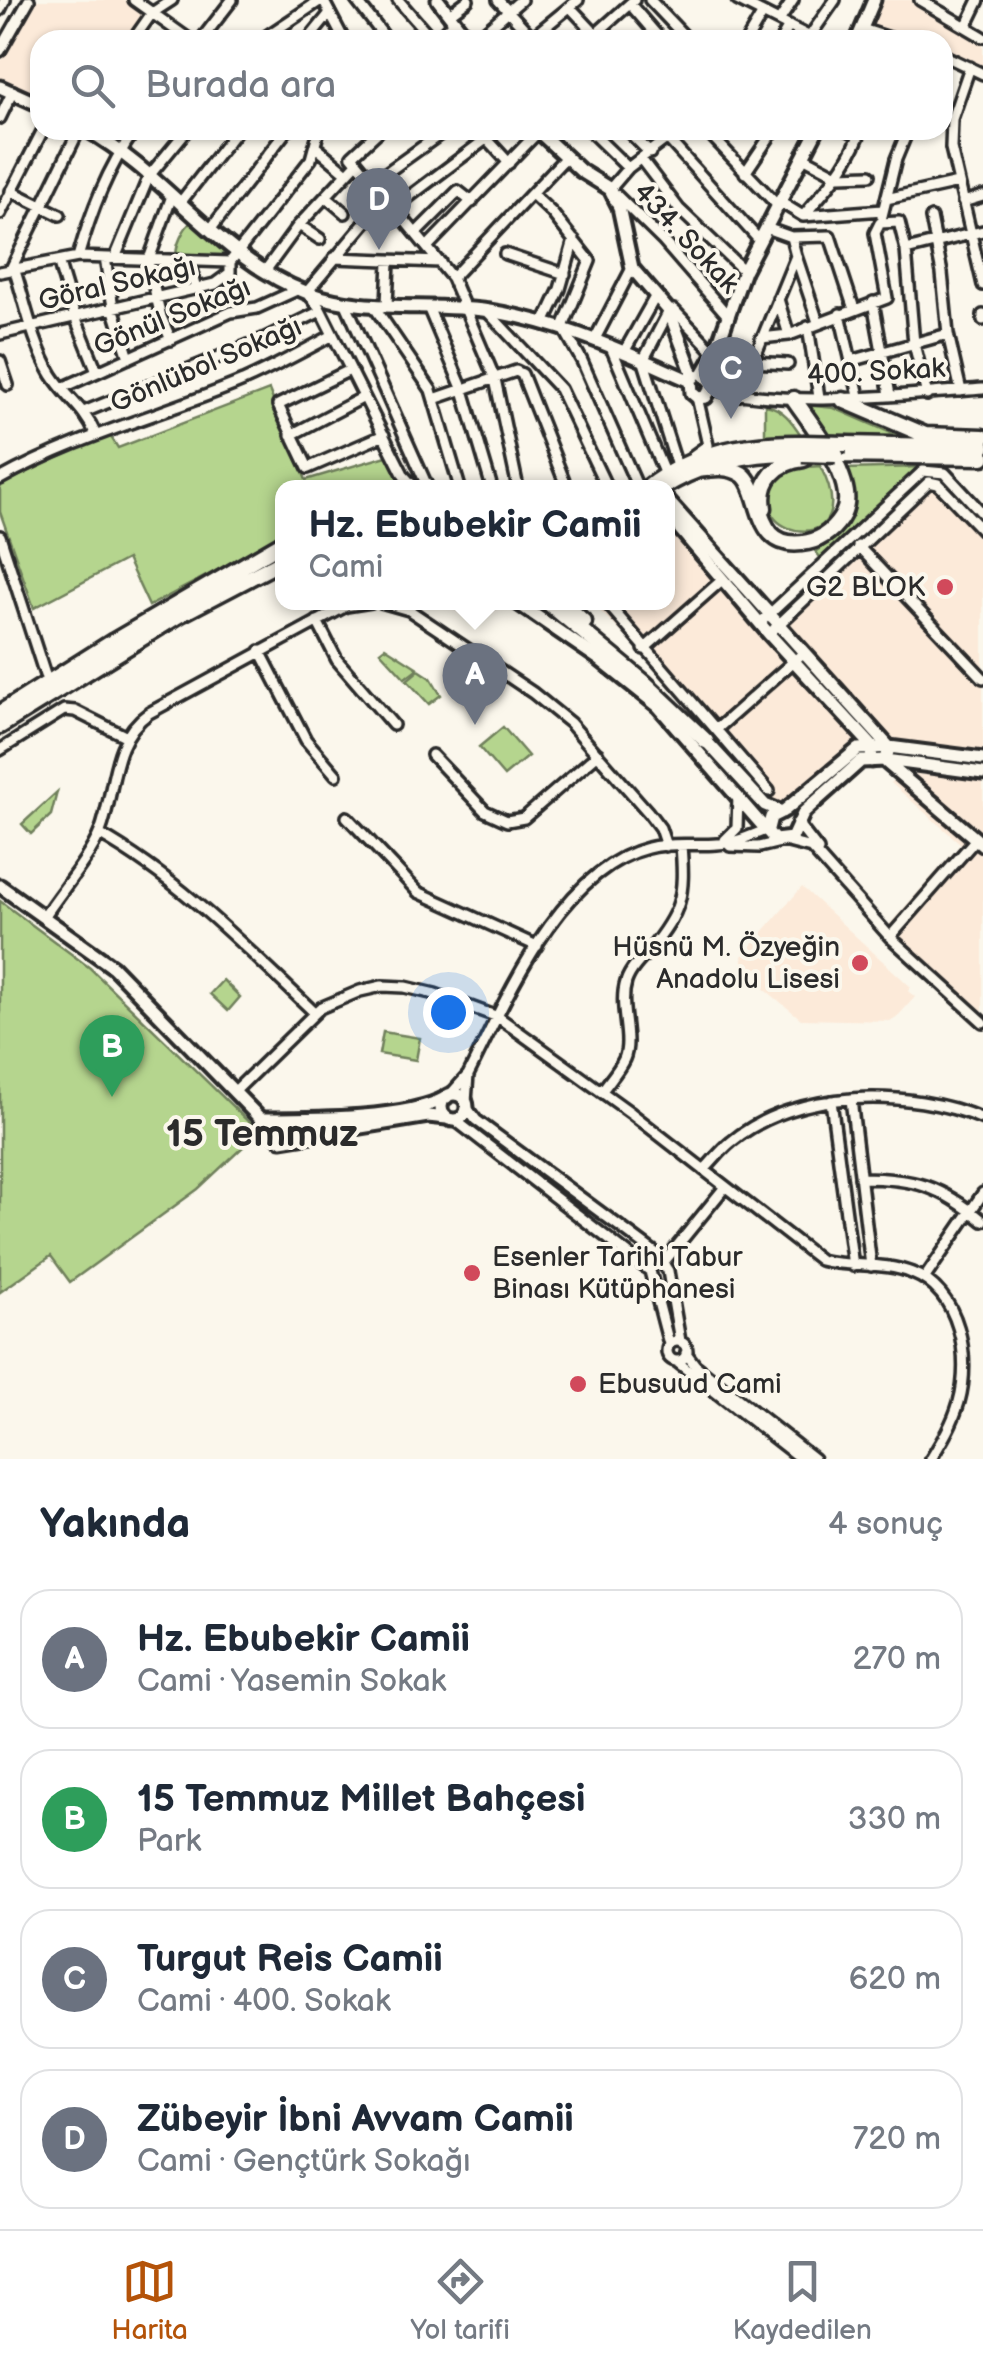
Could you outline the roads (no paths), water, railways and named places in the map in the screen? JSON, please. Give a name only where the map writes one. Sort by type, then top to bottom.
[{"type":"highway","points":[[787,398],[838,489],[832,518],[815,533],[799,536],[774,524],[764,510],[762,493],[773,471],[803,452]]},
{"type":"highway","points":[[697,470],[727,468],[745,476],[753,488],[762,522],[778,538],[809,542],[830,532],[846,506],[844,480],[812,420],[787,398]]},
{"type":"highway","points":[[843,400],[924,435],[983,437]]},
{"type":"highway","points":[[656,480],[719,450],[759,444],[803,452]]},
{"type":"highway","points":[[675,481],[740,456],[983,447]]},
{"type":"highway","points":[[842,450],[983,457]]},
{"type":"highway","points":[[0,714],[275,547]]},
{"type":"highway","points":[[0,726],[133,642],[275,565]]},
{"type":"highway","points":[[0,704],[102,639],[211,585]]},
{"type":"highway","points":[[0,737],[207,602]]},
{"type":"highway","points":[[557,610],[712,735]]},
{"type":"highway","points":[[571,610],[712,735]]},
{"type":"main road","points":[[438,0],[463,30]]},
{"type":"main road","points":[[862,30],[874,0]]},
{"type":"main road","points":[[0,87],[30,99]]},
{"type":"main road","points":[[104,140],[210,230],[234,258],[303,291],[346,304],[464,308],[545,322],[644,357],[662,369],[696,377],[712,381],[712,390],[706,397],[696,397],[690,390],[696,377],[715,353],[744,271],[813,140]]},
{"type":"main road","points":[[548,140],[610,189],[620,208],[632,268],[669,312],[696,377]]},
{"type":"main road","points":[[662,369],[675,358],[680,343]]},
{"type":"main road","points":[[675,510],[727,577]]},
{"type":"main road","points":[[675,521],[882,757],[983,773]]},
{"type":"main road","points":[[528,610],[658,706],[775,840],[784,841],[794,835],[796,822],[804,812],[862,761],[882,757],[983,759]]},
{"type":"main road","points":[[797,658],[882,757],[979,842]]},
{"type":"main road","points":[[712,735],[765,805],[788,813],[796,822]]},
{"type":"main road","points":[[768,829],[769,820],[779,812],[858,749],[872,746]]},
{"type":"main road","points":[[0,886],[112,968],[281,1140],[428,1116],[462,1117],[467,1105],[458,1095],[387,1112],[308,1120],[260,1118]]},
{"type":"main road","points":[[448,1096],[442,1108],[451,1119]]},
{"type":"street","points":[[0,10],[5,0]]},
{"type":"street","points":[[0,51],[30,0]]},
{"type":"street","points":[[134,0],[176,30]]},
{"type":"street","points":[[139,30],[152,13],[172,0]]},
{"type":"street","points":[[209,30],[232,0]]},
{"type":"street","points":[[276,30],[322,0],[339,30]]},
{"type":"street","points":[[356,0],[378,30]]},
{"type":"street","points":[[398,0],[425,30]]},
{"type":"street","points":[[442,30],[468,0]]},
{"type":"street","points":[[498,0],[524,30]]},
{"type":"street","points":[[484,30],[521,0]]},
{"type":"street","points":[[650,0],[678,30]]},
{"type":"street","points":[[783,30],[794,0]]},
{"type":"street","points":[[818,30],[835,0]]},
{"type":"street","points":[[920,0],[983,37]]},
{"type":"street","points":[[603,30],[632,2],[653,30]]},
{"type":"street","points":[[744,2],[798,30]]},
{"type":"street","points":[[966,27],[974,2]]},
{"type":"street","points":[[542,30],[574,4],[590,30]]},
{"type":"street","points":[[752,30],[762,12]]},
{"type":"street","points":[[316,30],[330,13]]},
{"type":"street","points":[[0,24],[12,32]]},
{"type":"street","points":[[953,60],[983,74]]},
{"type":"street","points":[[953,116],[970,67]]},
{"type":"street","points":[[0,118],[14,91]]},
{"type":"street","points":[[0,214],[38,140]]},
{"type":"street","points":[[8,270],[83,140]]},
{"type":"street","points":[[78,257],[92,208],[128,140]]},
{"type":"street","points":[[129,358],[113,307],[110,258],[149,176],[179,140]]},
{"type":"street","points":[[171,340],[148,262],[176,200],[228,140]]},
{"type":"street","points":[[210,230],[279,140]]},
{"type":"street","points":[[8,270],[78,257],[148,262],[234,258],[316,148],[318,140]]},
{"type":"street","points":[[369,140],[352,156],[452,278],[495,378],[516,480]]},
{"type":"street","points":[[372,182],[432,140]]},
{"type":"street","points":[[394,208],[483,140]]},
{"type":"street","points":[[488,140],[509,163]]},
{"type":"street","points":[[428,246],[530,140]]},
{"type":"street","points":[[599,140],[628,168]]},
{"type":"street","points":[[634,140],[680,210],[744,271]]},
{"type":"street","points":[[610,189],[628,168],[668,140],[763,234],[830,236],[854,310]]},
{"type":"street","points":[[715,140],[779,204],[803,216],[883,210]]},
{"type":"street","points":[[745,173],[767,140]]},
{"type":"street","points":[[803,216],[839,176],[857,140]]},
{"type":"street","points":[[761,338],[788,335],[887,298],[875,233],[905,140]]},
{"type":"street","points":[[952,140],[958,183],[982,279]]},
{"type":"street","points":[[316,148],[346,173]]},
{"type":"street","points":[[452,278],[566,157]]},
{"type":"street","points":[[805,158],[839,176],[870,176]]},
{"type":"street","points":[[265,270],[299,225],[356,164]]},
{"type":"street","points":[[886,199],[958,183]]},
{"type":"street","name":"434. Sokak","points":[[610,189],[663,241],[729,317]]},
{"type":"street","points":[[11,191],[60,215]]},
{"type":"street","points":[[416,233],[458,191],[472,202]]},
{"type":"street","points":[[532,194],[590,261],[562,327],[638,480]]},
{"type":"street","points":[[963,202],[983,196]]},
{"type":"street","points":[[326,197],[345,213]]},
{"type":"street","points":[[385,199],[303,291],[321,311],[408,480]]},
{"type":"street","points":[[931,218],[948,334],[961,391]]},
{"type":"street","points":[[880,223],[899,222],[906,250],[914,344],[926,396]]},
{"type":"street","points":[[299,225],[320,239]]},
{"type":"street","points":[[906,250],[983,231]]},
{"type":"street","points":[[791,237],[813,324],[819,397]]},
{"type":"street","points":[[545,322],[574,240]]},
{"type":"street","points":[[505,254],[565,274]]},
{"type":"street","points":[[739,395],[796,256]]},
{"type":"street","name":"Göral Sokağı","points":[[0,334],[215,284],[230,273],[234,258]]},
{"type":"street","points":[[334,258],[440,262]]},
{"type":"street","points":[[189,260],[196,289]]},
{"type":"street","points":[[58,261],[97,371]]},
{"type":"street","points":[[389,262],[380,305],[434,399],[458,480]]},
{"type":"street","points":[[595,339],[632,268]]},
{"type":"street","points":[[8,270],[47,365],[84,412],[95,434]]},
{"type":"street","name":"Gönül Sokağı","points":[[62,388],[231,312],[258,308],[303,291]]},
{"type":"street","points":[[624,352],[655,297]]},
{"type":"street","points":[[778,297],[788,335]]},
{"type":"street","points":[[873,302],[890,395]]},
{"type":"street","points":[[346,304],[424,480]]},
{"type":"street","points":[[428,307],[463,390],[490,480]]},
{"type":"street","points":[[676,463],[644,357],[669,312],[674,310],[715,353]]},
{"type":"street","points":[[84,412],[261,340],[321,311]]},
{"type":"street","points":[[487,311],[560,389],[603,480]]},
{"type":"street","points":[[840,314],[859,396]]},
{"type":"street","points":[[851,361],[948,334]]},
{"type":"street","name":"Gönlübol Sokağı","points":[[0,479],[45,454],[242,381],[333,335]]},
{"type":"street","points":[[610,346],[663,470]]},
{"type":"street","points":[[0,361],[8,385]]},
{"type":"street","points":[[752,362],[788,364]]},
{"type":"street","points":[[350,370],[278,405],[308,468],[384,435]]},
{"type":"street","points":[[434,399],[516,371],[522,374],[564,480]]},
{"type":"street","name":"400. Sokak","points":[[712,390],[843,400],[983,390]]},
{"type":"street","points":[[291,435],[364,397]]},
{"type":"street","points":[[651,480],[708,445],[696,397]]},
{"type":"street","points":[[768,625],[851,538],[923,471],[945,473],[983,514]]},
{"type":"street","points":[[768,625],[932,482],[983,531]]},
{"type":"street","points":[[0,536],[45,675]]},
{"type":"street","points":[[851,538],[983,678]]},
{"type":"street","points":[[644,649],[727,577]]},
{"type":"street","points":[[44,917],[99,834],[125,736],[150,713],[339,610]]},
{"type":"street","points":[[409,610],[533,693],[570,723],[656,822],[666,846]]},
{"type":"street","points":[[612,610],[712,735],[769,791]]},
{"type":"street","points":[[318,621],[337,660],[393,726]]},
{"type":"street","points":[[260,651],[306,740],[336,776]]},
{"type":"street","points":[[712,735],[797,658]]},
{"type":"street","points":[[0,750],[64,710],[76,710],[125,736]]},
{"type":"street","points":[[432,755],[484,811],[507,821],[524,818],[598,754]]},
{"type":"street","points":[[713,845],[732,836],[737,828],[738,796]]},
{"type":"street","points":[[347,817],[418,892],[537,946]]},
{"type":"street","points":[[796,822],[892,936],[983,1014]]},
{"type":"street","points":[[713,845],[768,829]]},
{"type":"street","points":[[99,834],[173,882],[315,1013]]},
{"type":"street","points":[[448,1096],[468,1075],[548,924],[568,900],[630,853],[666,846],[760,847],[784,841],[810,848],[892,936],[983,1022]]},
{"type":"street","points":[[892,936],[979,842]]},
{"type":"street","points":[[602,1091],[625,1055],[625,985],[632,970],[672,924],[680,908],[684,884],[681,845]]},
{"type":"street","points":[[234,1092],[315,1013],[360,991],[382,986],[406,987],[498,1017],[602,1091],[820,1260],[910,1271],[924,1278],[946,1301],[962,1346],[959,1402],[932,1459]]},
{"type":"street","points":[[468,1075],[467,1105],[476,1120],[664,1262],[680,1341],[686,1353],[814,1459]]},
{"type":"street","points":[[704,1170],[732,1141],[760,1124],[832,1101],[895,1097],[928,1101],[983,1119]]},
{"type":"street","points":[[850,1099],[871,1266]]},
{"type":"street","points":[[832,1101],[854,1266]]},
{"type":"street","points":[[451,1119],[650,1272],[668,1344],[667,1355],[801,1459]]},
{"type":"street","points":[[860,1178],[896,1178],[926,1184],[983,1221]]},
{"type":"street","points":[[664,1262],[725,1187]]},
{"type":"street","points":[[924,1278],[983,1193]]},
{"type":"street","points":[[668,1344],[680,1341]]},
{"type":"street","points":[[676,1361],[686,1353]]},
{"type":"place","name":"Zübeyir İbni Avvam Camii","points":[[379,250]]},
{"type":"place","name":"Turgut Reis Camii","points":[[731,419]]},
{"type":"place","name":"G2 BLOK","points":[[945,587]]},
{"type":"place","name":"Hz. Ebubekir Camii","points":[[475,725]]},
{"type":"place","name":"Hüsnü M. Özyeğin Anadolu Lisesi","points":[[860,963]]},
{"type":"place","name":"15 Temmuz Millet Bahçesi","points":[[112,1097]]},
{"type":"place","name":"Esenler Tarihi Tabur Binası Kütüphanesi","points":[[472,1273]]},
{"type":"place","name":"Ebusuud Cami","points":[[578,1384]]},
{"type":"district","name":"15 Temmuz","points":[[262,1134]]}]
